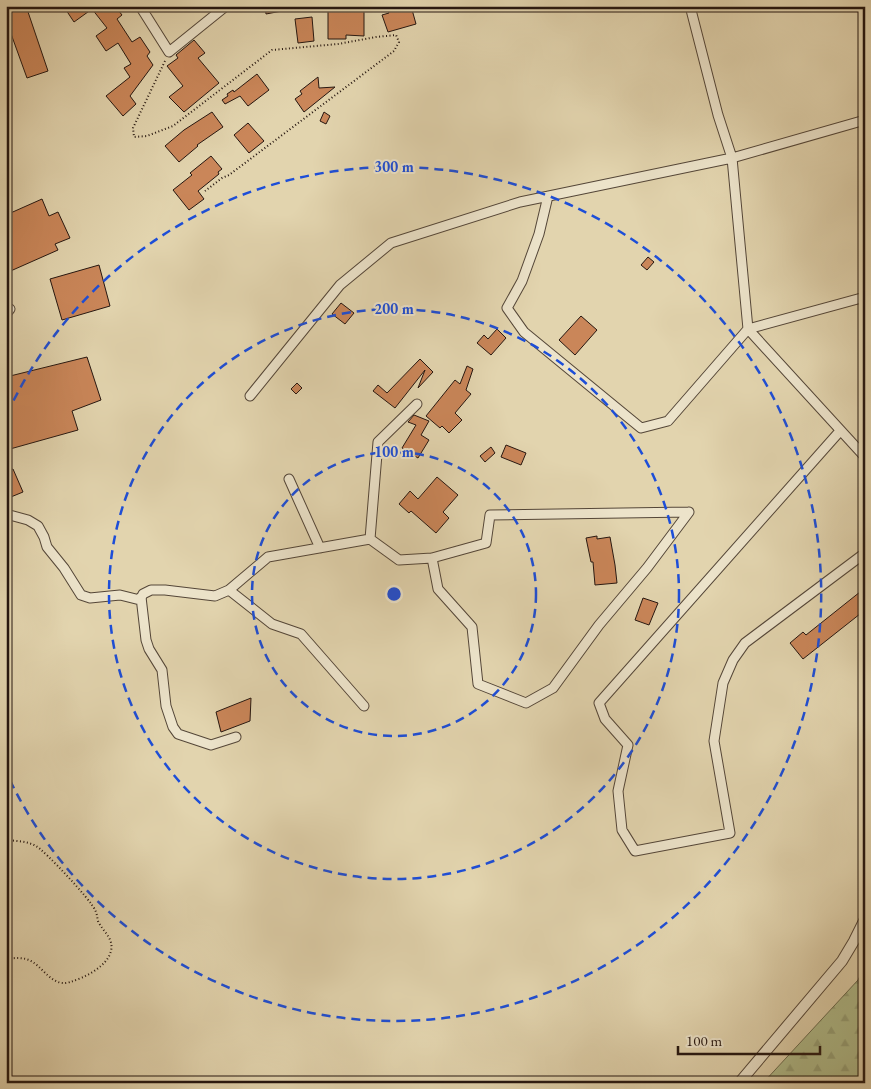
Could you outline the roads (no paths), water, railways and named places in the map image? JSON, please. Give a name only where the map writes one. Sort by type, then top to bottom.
[{"type":"street","points":[[140,6],[169,52],[226,6]]},
{"type":"street","points":[[690,6],[718,115],[732,158],[748,329],[865,457]]},
{"type":"street","points":[[250,396],[340,285],[391,243],[520,202],[732,158],[865,120]]},
{"type":"street","points":[[548,196],[539,234],[522,281],[507,308],[524,332],[641,428],[668,421],[748,329],[865,297]]},
{"type":"street","points":[[370,539],[378,442],[417,404]]},
{"type":"street","points":[[840,430],[599,703],[605,719],[628,745],[618,791],[622,830],[635,851],[730,833],[714,741],[723,683],[733,660],[745,643],[865,553]]},
{"type":"street","points":[[289,479],[320,548]]},
{"type":"street","points":[[6,514],[28,520],[38,526],[47,547],[64,568],[81,596],[90,598],[120,595],[140,600],[143,594],[151,590],[215,596],[229,590],[268,557],[370,539],[399,560],[432,558],[486,543],[490,515],[688,512],[647,568],[599,625],[553,688],[526,702],[478,684],[472,627],[438,589],[432,558]]},
{"type":"street","points":[[229,590],[272,624],[301,634],[364,706]]},
{"type":"street","points":[[141,597],[146,640],[149,649],[162,670],[166,706],[173,727],[178,734],[211,745],[236,737]]},
{"type":"street","points":[[739,1083],[842,962],[865,919]]}]
